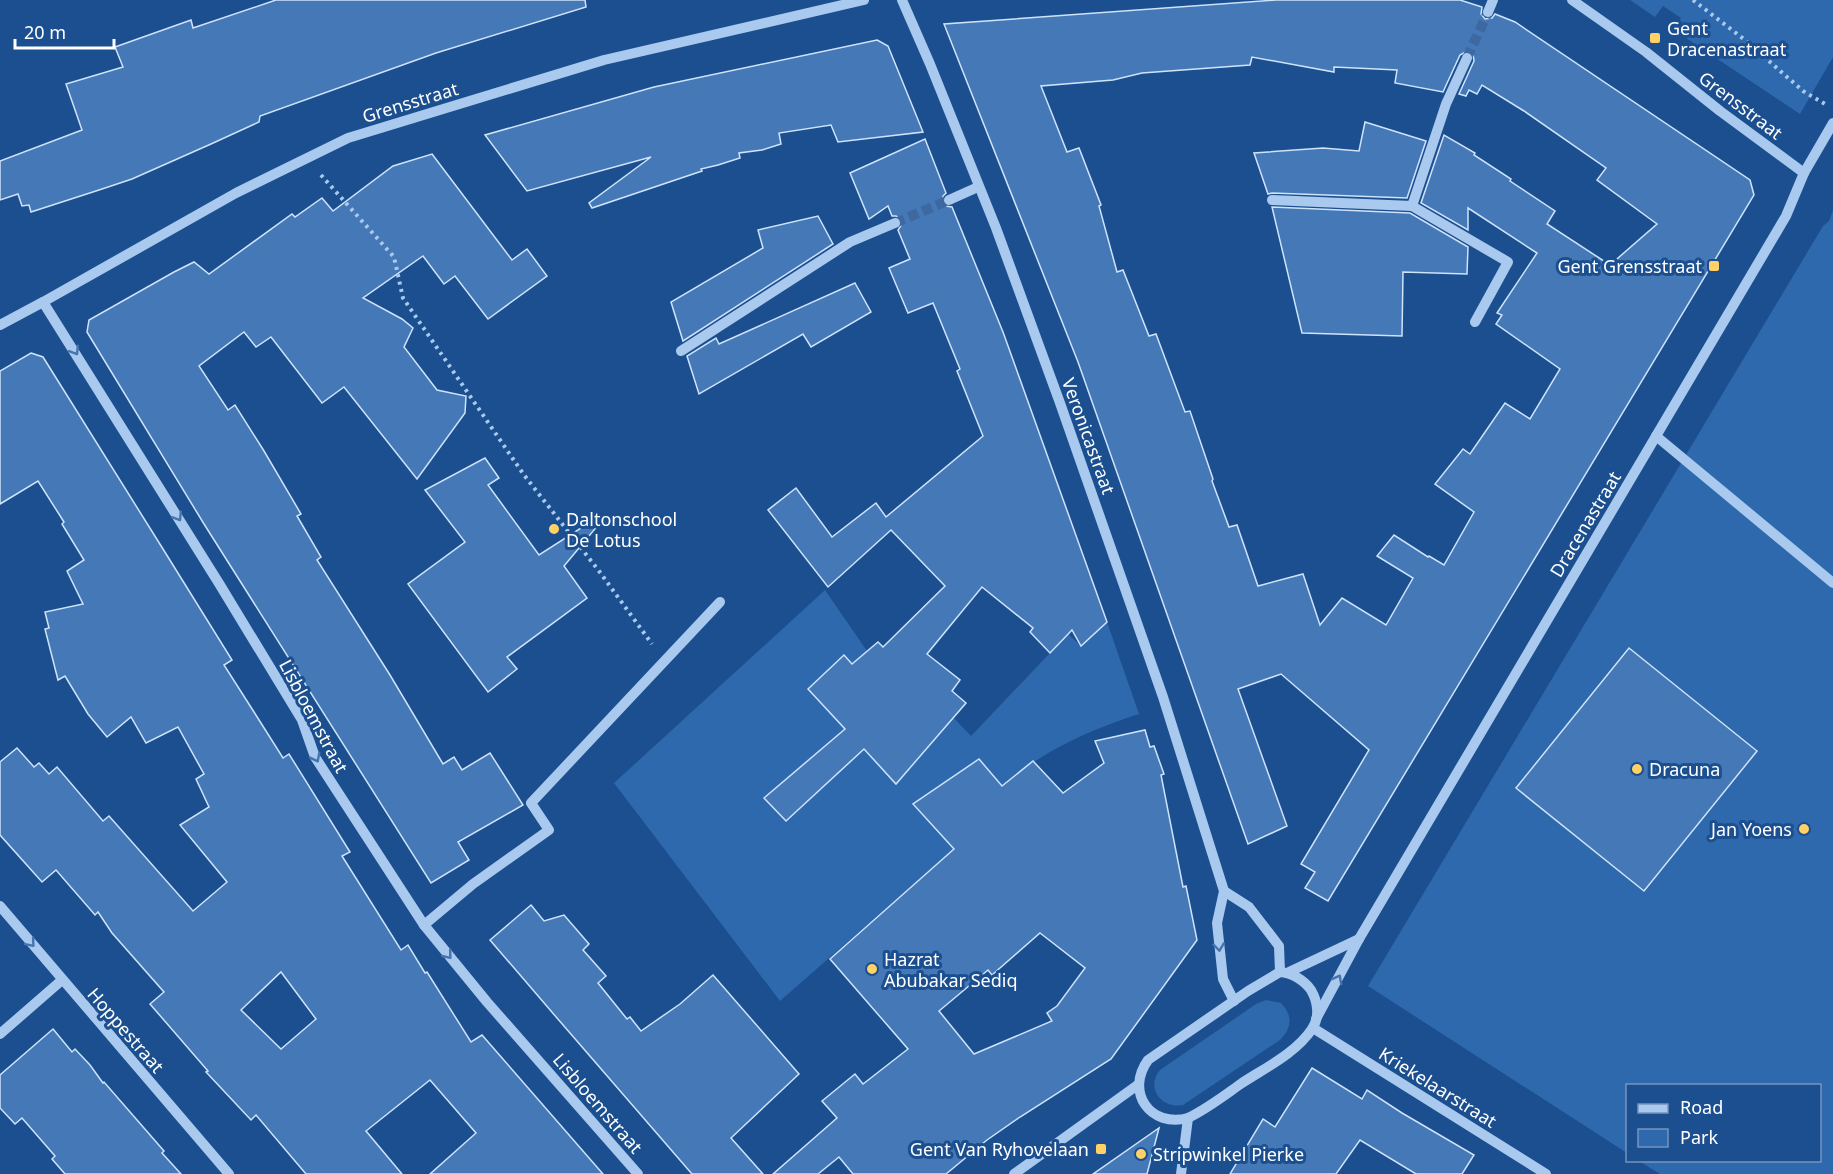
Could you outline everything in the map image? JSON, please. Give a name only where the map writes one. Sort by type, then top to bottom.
[{"type":"street","name":"Grensstraat","points":[[0,325],[236,193],[348,138],[604,60],[864,0]]},
{"type":"street","name":"Veronicastraat","points":[[902,0],[996,228],[1103,522],[1163,698],[1224,891],[1217,923],[1223,979],[1234,1001]]},
{"type":"street","points":[[1488,12],[1493,0]]},
{"type":"street","name":"Grensstraat","points":[[1572,0],[1646,52],[1719,111],[1804,173]]},
{"type":"street","points":[[1412,206],[1446,104],[1467,58]]},
{"type":"street","name":"Dracenastraat","points":[[1188,1118],[1289,1052],[1315,1024],[1359,939],[1786,216],[1804,173],[1833,123]]},
{"type":"street","points":[[949,200],[978,188]]},
{"type":"street","points":[[1272,200],[1412,206],[1508,262],[1475,322]]},
{"type":"street","points":[[681,351],[850,242],[895,223]]},
{"type":"street","name":"Lisbloemstraat","points":[[43,302],[302,720],[315,757],[424,925],[487,1002],[638,1174]]},
{"type":"street","points":[[1656,436],[1833,582]]},
{"type":"street","points":[[424,925],[473,884],[549,830],[531,803],[720,602]]},
{"type":"street","points":[[1224,891],[1249,907],[1279,946],[1285,972],[1308,986],[1313,994],[1317,1011],[1315,1024]]},
{"type":"street","name":"Hoppestraat","points":[[0,906],[229,1174]]},
{"type":"street","points":[[1181,1174],[1188,1118],[1179,1121],[1154,1114],[1143,1101],[1139,1084],[1143,1067],[1155,1054],[1234,1001],[1285,972],[1359,939]]},
{"type":"street","points":[[0,1034],[62,980]]},
{"type":"street","name":"Kriekelaarstraat","points":[[1315,1024],[1546,1174]]},
{"type":"street","points":[[1014,1174],[1139,1084]]},
{"type":"path","points":[[1693,0],[1745,40],[1803,91],[1833,109]]},
{"type":"path","points":[[306,158],[394,257],[403,298],[524,475],[664,662]]},
{"type":"green space","points":[[1630,0],[1833,0],[1833,57],[1800,114],[1674,30],[1681,18],[1663,6],[1655,17]]},
{"type":"green space","points":[[1833,210],[1833,1174],[1660,1174],[1641,1162],[1821,1162],[1821,1084],[1626,1084],[1626,1152],[1368,986],[1823,226],[1829,221]]},
{"type":"green space","points":[[825,590],[867,651],[941,730],[953,717],[971,736],[1068,634],[1081,646],[1107,622],[1139,714],[1073,740],[1027,766],[1013,777],[1023,788],[780,1001],[614,783]]},
{"type":"green space","points":[[1266,1000],[1281,1003],[1288,1012],[1289,1026],[1280,1040],[1183,1105],[1168,1104],[1158,1096],[1154,1084],[1160,1070],[1256,1004]]},
{"type":"building","points":[[276,0],[585,0],[586,7],[436,53],[260,116],[259,122],[132,179],[99,190],[31,212],[29,205],[22,206],[18,194],[0,200],[0,161],[82,130],[66,84],[123,67],[115,47],[191,20],[193,28]]},
{"type":"building","points":[[1276,0],[1460,0],[1482,7],[1481,14],[1485,19],[1492,18],[1495,14],[1515,22],[1750,180],[1754,195],[1328,901],[1305,888],[1315,872],[1301,864],[1369,750],[1281,674],[1238,689],[1287,826],[1248,844],[1078,362],[944,24]],"holes":[[[1467,51],[1473,54],[1474,61],[1459,94],[1466,96],[1469,90],[1477,94],[1482,85],[1524,111],[1606,168],[1597,180],[1657,224],[1610,265],[1547,224],[1555,211],[1474,155],[1475,153],[1444,135],[1421,203],[1468,230],[1468,208],[1537,253],[1497,313],[1502,315],[1496,324],[1560,369],[1530,419],[1505,403],[1470,454],[1463,449],[1435,484],[1474,512],[1444,565],[1394,535],[1377,556],[1413,578],[1386,625],[1342,598],[1320,625],[1303,574],[1258,586],[1237,525],[1229,527],[1190,411],[1185,412],[1156,334],[1149,336],[1123,270],[1117,272],[1099,206],[1101,205],[1079,148],[1067,152],[1041,86],[1113,80],[1142,73],[1250,65],[1252,57],[1334,72],[1334,67],[1397,70],[1395,83],[1443,92],[1460,55]]]},
{"type":"building","points":[[877,40],[888,46],[923,132],[838,142],[831,125],[779,133],[781,144],[762,150],[739,153],[740,158],[701,169],[702,171],[592,208],[589,203],[651,157],[527,191],[485,135],[654,87]]},
{"type":"building","points":[[1365,122],[1426,141],[1407,198],[1268,194],[1254,153],[1323,148],[1359,151]]},
{"type":"building","points":[[925,139],[946,193],[942,202],[945,206],[952,207],[1003,332],[1107,622],[1081,646],[1072,630],[1050,653],[1030,632],[1033,628],[982,587],[927,654],[960,680],[952,691],[966,703],[896,784],[864,749],[786,821],[764,798],[845,729],[808,689],[844,655],[852,664],[878,642],[883,647],[945,586],[891,530],[828,587],[768,510],[796,488],[832,537],[876,503],[886,517],[983,436],[957,371],[960,369],[933,303],[908,313],[889,268],[910,259],[898,230],[902,220],[892,216],[888,206],[869,219],[850,173]]},
{"type":"building","points":[[432,154],[512,260],[527,249],[547,276],[488,319],[455,276],[444,284],[423,256],[363,298],[402,319],[413,328],[404,347],[437,390],[466,396],[465,413],[417,479],[344,387],[322,403],[271,337],[256,347],[244,332],[199,366],[228,410],[235,405],[264,451],[301,514],[297,516],[321,557],[317,560],[443,764],[454,757],[462,770],[490,753],[523,805],[458,842],[469,860],[431,883],[204,524],[87,332],[89,320],[174,272],[194,262],[209,274],[292,214],[295,217],[322,198],[333,211],[393,166]]},
{"type":"building","points":[[1272,207],[1410,213],[1468,247],[1467,274],[1403,272],[1402,336],[1302,333]]},
{"type":"building","points":[[818,216],[833,244],[683,341],[671,302],[763,248],[758,230]]},
{"type":"building","points":[[855,283],[871,312],[811,347],[803,334],[699,394],[687,356],[716,338],[719,344]]},
{"type":"building","points":[[31,353],[43,357],[232,660],[224,665],[283,758],[289,754],[350,852],[342,856],[401,950],[408,945],[471,1042],[482,1035],[603,1174],[430,1174],[476,1133],[430,1080],[366,1131],[402,1174],[306,1174],[256,1115],[251,1120],[206,1072],[208,1071],[150,1004],[164,992],[112,933],[98,912],[95,915],[56,870],[42,882],[0,835],[0,762],[17,748],[34,767],[39,763],[49,774],[57,767],[103,821],[109,816],[193,911],[227,882],[180,825],[209,807],[196,779],[204,774],[178,727],[146,743],[131,717],[107,737],[88,714],[65,676],[58,680],[45,629],[49,628],[45,612],[83,604],[67,571],[84,560],[62,524],[64,522],[38,481],[0,504],[0,371]],"holes":[[[281,972],[316,1019],[281,1049],[241,1010]]]},
{"type":"building","points":[[485,458],[499,478],[488,485],[539,555],[595,519],[599,524],[564,566],[587,598],[507,657],[517,669],[488,692],[408,584],[465,542],[425,490]]},
{"type":"building","name":"Dracuna","points":[[1629,648],[1757,751],[1644,891],[1516,788]]},
{"type":"building","points":[[1145,730],[1150,747],[1154,746],[1164,774],[1161,775],[1183,887],[1186,886],[1197,940],[1111,1059],[987,1140],[946,1174],[853,1174],[839,1157],[818,1174],[773,1174],[837,1118],[822,1101],[855,1074],[863,1084],[908,1049],[830,959],[954,849],[913,804],[979,759],[1002,786],[1033,761],[1063,793],[1104,763],[1095,741]],"holes":[[[1040,933],[1085,968],[1057,1006],[1047,1013],[1052,1021],[974,1054],[939,1011],[988,970],[992,975]]]},
{"type":"building","points":[[531,905],[544,921],[564,915],[589,944],[583,950],[606,976],[598,983],[627,1019],[630,1017],[641,1031],[680,1004],[713,975],[799,1074],[731,1138],[763,1174],[692,1174],[557,1018],[490,940]]},
{"type":"building","points":[[53,1029],[72,1052],[75,1049],[90,1065],[181,1174],[65,1174],[52,1159],[55,1156],[22,1118],[15,1124],[0,1108],[0,1075]]},
{"type":"building","points":[[1312,1068],[1362,1099],[1367,1090],[1474,1155],[1462,1174],[1416,1174],[1360,1140],[1336,1174],[1230,1174],[1263,1119],[1275,1127]]},
{"type":"building","points":[[1159,1128],[1147,1174],[1093,1174]]},
{"type":"tunnel","points":[[1467,58],[1488,12]]},
{"type":"tunnel","points":[[895,223],[949,200]]},
{"type":"place","name":"Gent Dracenastraat","points":[[1655,38]]},
{"type":"place","name":"Gent Grensstraat","points":[[1714,266]]},
{"type":"place","name":"Daltonschool De Lotus","points":[[554,529]]},
{"type":"place","name":"Dracuna","points":[[1637,769]]},
{"type":"place","name":"Jan Yoens","points":[[1804,829]]},
{"type":"place","name":"Hazrat Abubakar Sediq","points":[[872,969]]},
{"type":"place","name":"Gent Van Ryhovelaan","points":[[1101,1149]]},
{"type":"place","name":"Stripwinkel Pierke","points":[[1141,1154]]}]
